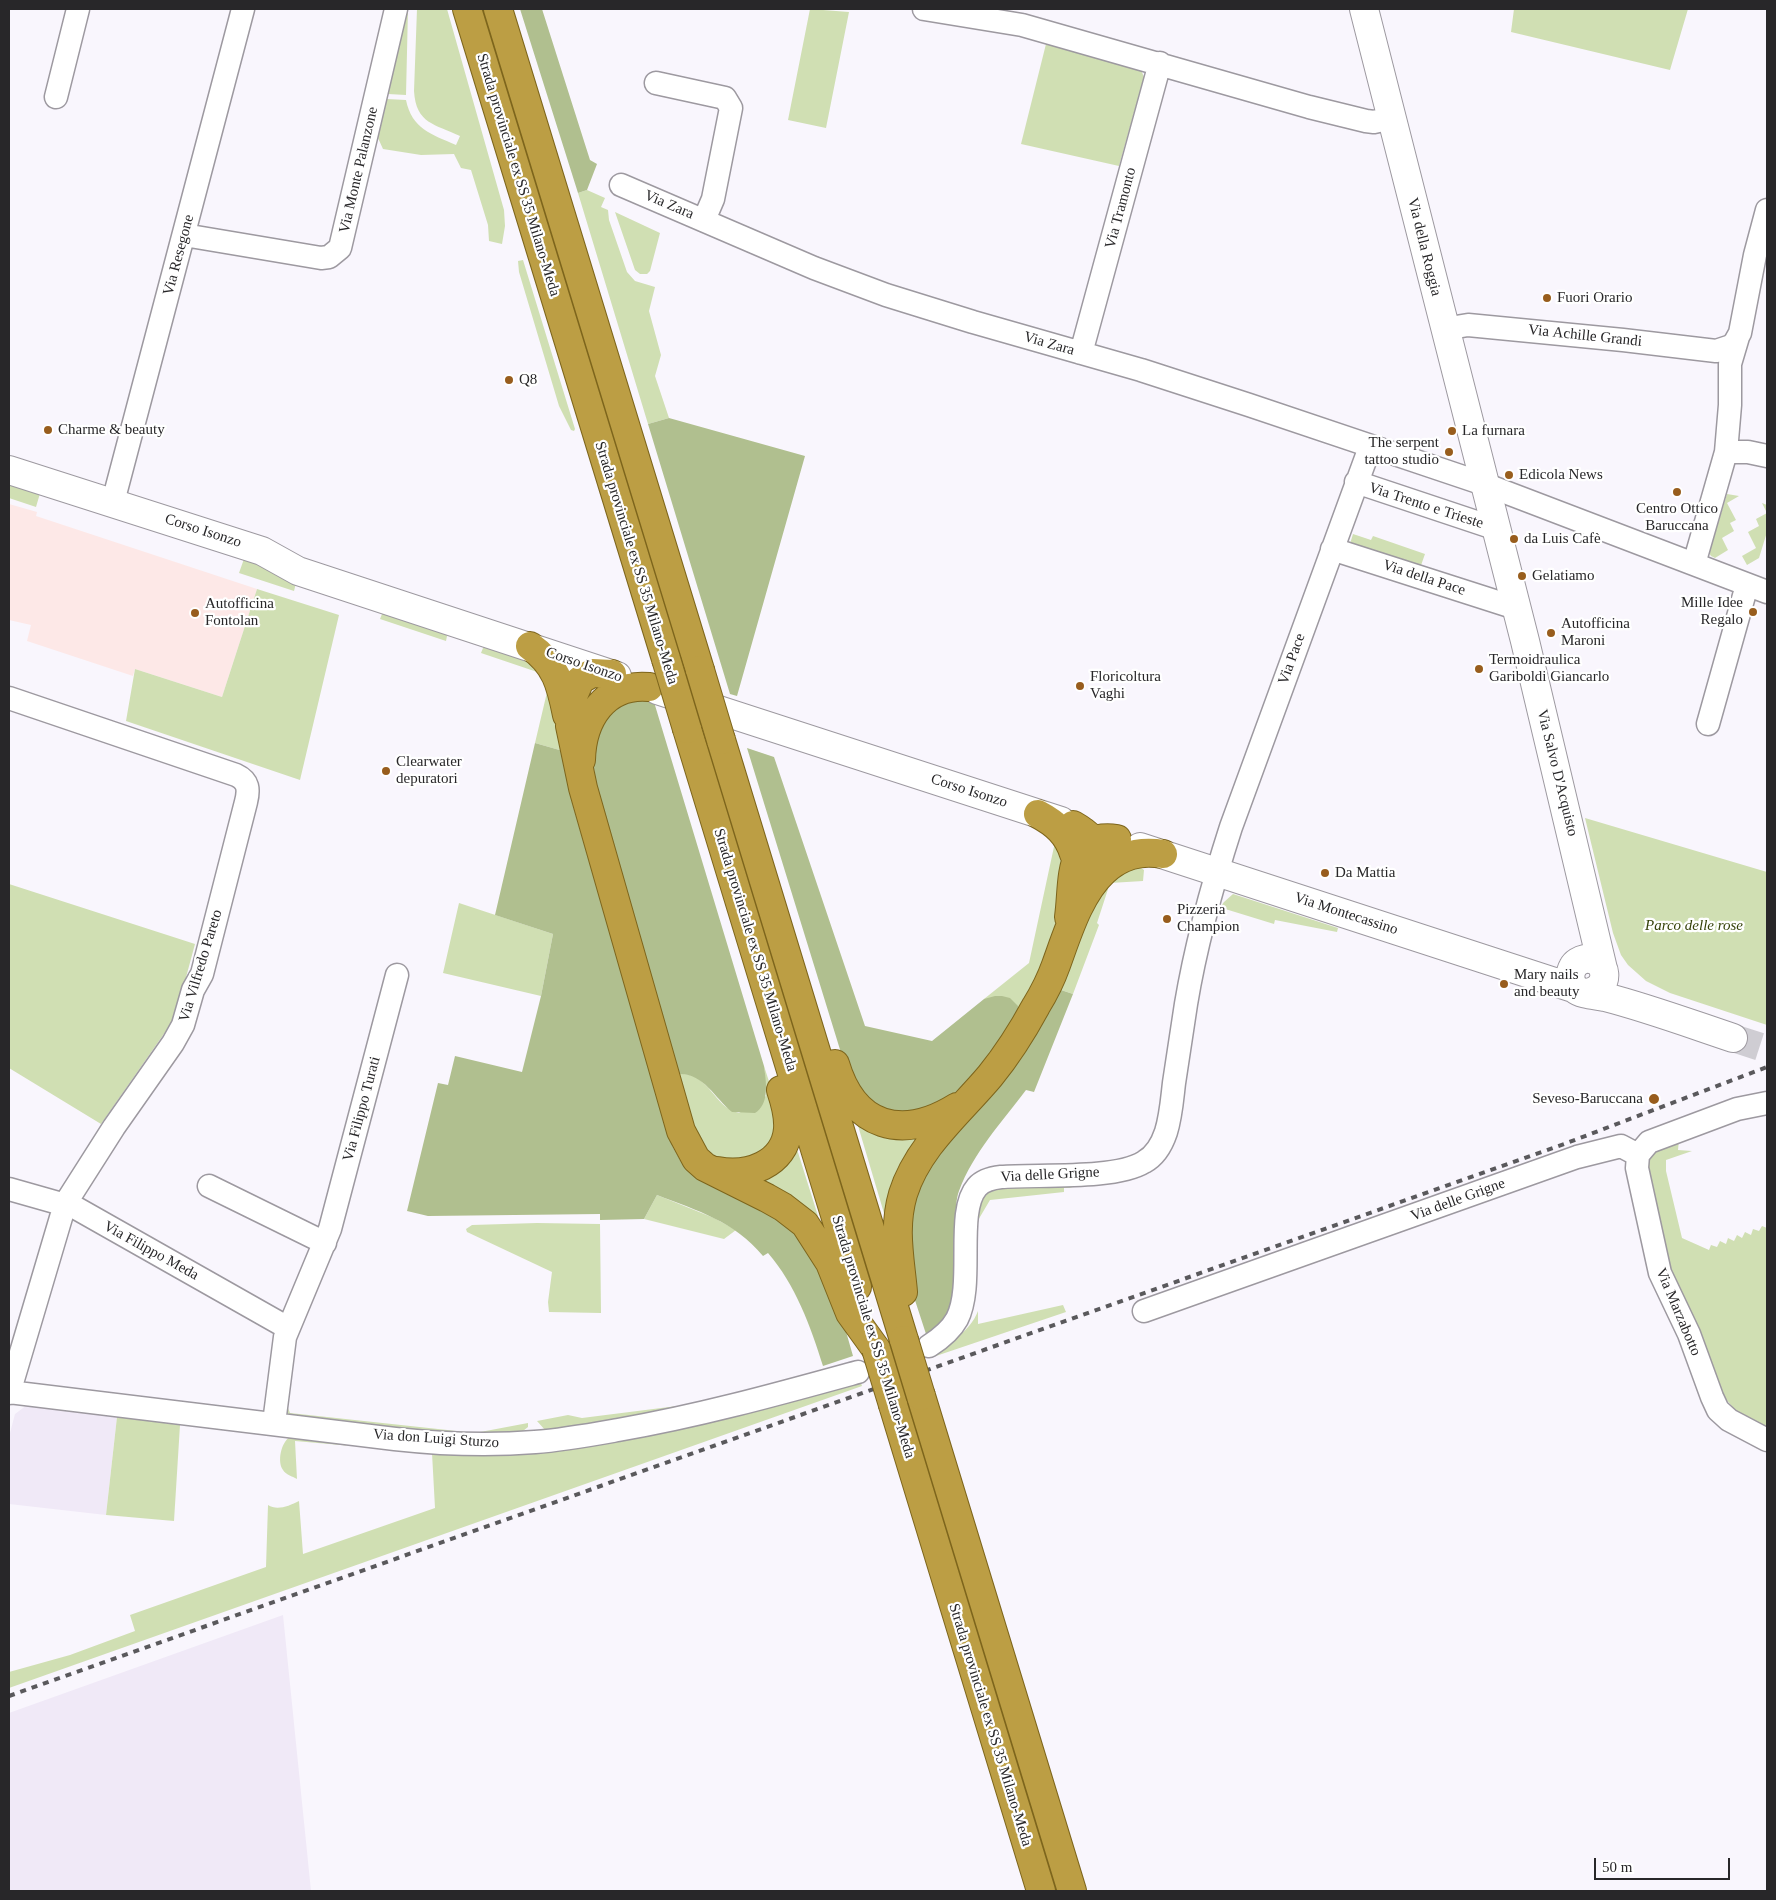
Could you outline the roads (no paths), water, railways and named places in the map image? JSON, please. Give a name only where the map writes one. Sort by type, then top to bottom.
[{"type":"highway","name":"Strada provinciale ex SS 35 Milano-Meda","points":[[467,9],[1041,1891]]},
{"type":"highway","name":"Strada provinciale ex SS 35 Milano-Meda","points":[[498,9],[793,975],[917,1343],[921,1396],[1072,1891]]},
{"type":"highway","points":[[530,646],[548,660],[554,670],[564,697],[582,720],[583,788],[678,1122],[688,1147],[696,1159],[705,1166],[775,1203],[805,1224],[830,1263],[850,1313],[876,1349]]},
{"type":"highway","points":[[582,720],[570,711],[575,689],[580,680],[596,670]]},
{"type":"highway","points":[[582,720],[607,698],[618,692],[631,687],[649,687]]},
{"type":"highway","points":[[1038,814],[1050,820],[1065,835],[1073,851],[1075,866]]},
{"type":"highway","points":[[1064,941],[1071,906],[1075,866],[1079,853],[1094,835]]},
{"type":"highway","points":[[917,1343],[902,1318],[903,1291],[898,1251],[898,1219],[904,1194],[914,1169],[925,1150],[978,1091],[1005,1057],[1029,1019],[1048,982],[1074,917],[1094,879],[1098,854],[1094,835]]},
{"type":"highway","points":[[1087,894],[1103,871],[1126,856],[1140,852],[1163,854]]},
{"type":"highway","points":[[793,975],[801,992],[818,1017],[839,1077],[847,1093],[859,1108],[871,1117],[897,1126],[923,1123],[939,1117],[978,1091]]},
{"type":"highway","points":[[705,1166],[716,1171],[735,1174],[760,1168],[776,1156],[786,1139],[788,1130],[786,1108],[765,1031],[766,986]]},
{"type":"street","points":[[56,97],[78,9]]},
{"type":"street","name":"Via Resegone","points":[[113,502],[243,9]]},
{"type":"street","points":[[924,9],[1024,17],[1160,63],[1309,107],[1366,121],[1374,122],[1392,118]]},
{"type":"street","name":"Via della Roggia","points":[[1364,9],[1484,484]]},
{"type":"street","name":"Via Monte Palanzone","points":[[184,235],[321,258],[335,254],[343,242],[395,15]]},
{"type":"street","name":"Via Tramonto","points":[[1081,353],[1160,63]]},
{"type":"street","points":[[656,83],[725,98],[732,108],[713,199],[704,220]]},
{"type":"street","name":"Via Zara","points":[[621,185],[814,268],[886,295],[1202,389],[1484,484]]},
{"type":"street","points":[[1694,564],[1727,442],[1727,350],[1763,242],[1767,210]]},
{"type":"street","name":"Via Achille Grandi","points":[[1444,329],[1468,324],[1727,350]]},
{"type":"street","points":[[1727,442],[1748,452],[1767,456]]},
{"type":"street","name":"Via Pace","points":[[1217,872],[1231,827],[1370,447]]},
{"type":"street","name":"Corso Isonzo","points":[[9,470],[262,551],[298,571],[1038,814],[1094,835],[1163,854]]},
{"type":"street","name":"Via Trento e Trieste","points":[[1356,482],[1497,529]]},
{"type":"street","points":[[1484,484],[1757,589],[1708,724]]},
{"type":"street","name":"Via Salvo D'Acquisto","points":[[1484,484],[1497,529],[1591,916],[1587,975]]},
{"type":"street","name":"Via della Pace","points":[[1332,549],[1516,608]]},
{"type":"street","name":"Via Vilfredo Pareto","points":[[9,698],[236,775],[245,781],[248,787],[246,802],[202,974],[193,990],[183,1025],[173,1043],[114,1127],[65,1204],[9,1392]]},
{"type":"street","name":"Via Montecassino","points":[[1163,854],[1529,974],[1553,975],[1561,973],[1587,975]]},
{"type":"street","name":"Via delle Grigne","points":[[917,1343],[943,1336],[954,1324],[963,1303],[968,1214],[973,1193],[985,1180],[1001,1176],[1099,1174],[1124,1170],[1145,1162],[1158,1149],[1163,1140],[1169,1118],[1187,1002],[1201,931],[1217,872]]},
{"type":"street","name":"Via Filippo Turati","points":[[274,1423],[281,1356],[288,1328],[325,1243],[334,1217],[397,975]]},
{"type":"street","points":[[1587,975],[1612,984],[1632,1003],[1644,1009],[1733,1038]]},
{"type":"street","points":[[1638,1155],[1643,1147],[1655,1139],[1736,1109],[1767,1104]]},
{"type":"street","name":"Via delle Grigne","points":[[1144,1311],[1577,1157],[1621,1146],[1638,1155]]},
{"type":"street","name":"Via Marzabotto","points":[[1638,1155],[1638,1176],[1660,1273],[1685,1324],[1712,1397],[1718,1410],[1729,1420],[1767,1440]]},
{"type":"street","points":[[208,1186],[325,1243]]},
{"type":"street","name":"Via Filippo Meda","points":[[9,1189],[76,1208],[288,1328]]},
{"type":"street","name":"Via don Luigi Sturzo","points":[[9,1392],[435,1442],[490,1444],[571,1438],[692,1416],[760,1400],[858,1372]]},
{"type":"tunnel","points":[[1733,1038],[1767,1049]]},
{"type":"railway","points":[[9,1696],[1564,1144],[1767,1067]]},
{"type":"place","name":"Fuori Orario","points":[[1547,298]]},
{"type":"place","name":"Q8","points":[[509,380]]},
{"type":"place","name":"Charme & beauty","points":[[48,430]]},
{"type":"place","name":"La furnara","points":[[1452,431]]},
{"type":"place","name":"The serpent tattoo studio","points":[[1449,452]]},
{"type":"place","name":"Edicola News","points":[[1509,475]]},
{"type":"place","name":"Centro Ottico Baruccana","points":[[1677,492]]},
{"type":"place","name":"da Luis Cafè","points":[[1514,539]]},
{"type":"place","name":"Gelatiamo","points":[[1522,576]]},
{"type":"place","name":"Mille Idee Regalo","points":[[1753,612]]},
{"type":"place","name":"Autofficina Fontolan","points":[[195,613]]},
{"type":"place","name":"Autofficina Maroni","points":[[1551,633]]},
{"type":"place","name":"Termoidraulica Gariboldi Giancarlo","points":[[1479,669]]},
{"type":"place","name":"Floricoltura Vaghi","points":[[1080,686]]},
{"type":"place","name":"Clearwater depuratori","points":[[386,771]]},
{"type":"place","name":"Da Mattia","points":[[1325,873]]},
{"type":"place","name":"Pizzeria Champion","points":[[1167,919]]},
{"type":"place","name":"Mary nails and beauty","points":[[1504,984]]},
{"type":"place","name":"Seveso-Baruccana","points":[[1654,1099]]},
{"type":"park label","name":"Parco delle rose","points":[[1694,926]]}]
